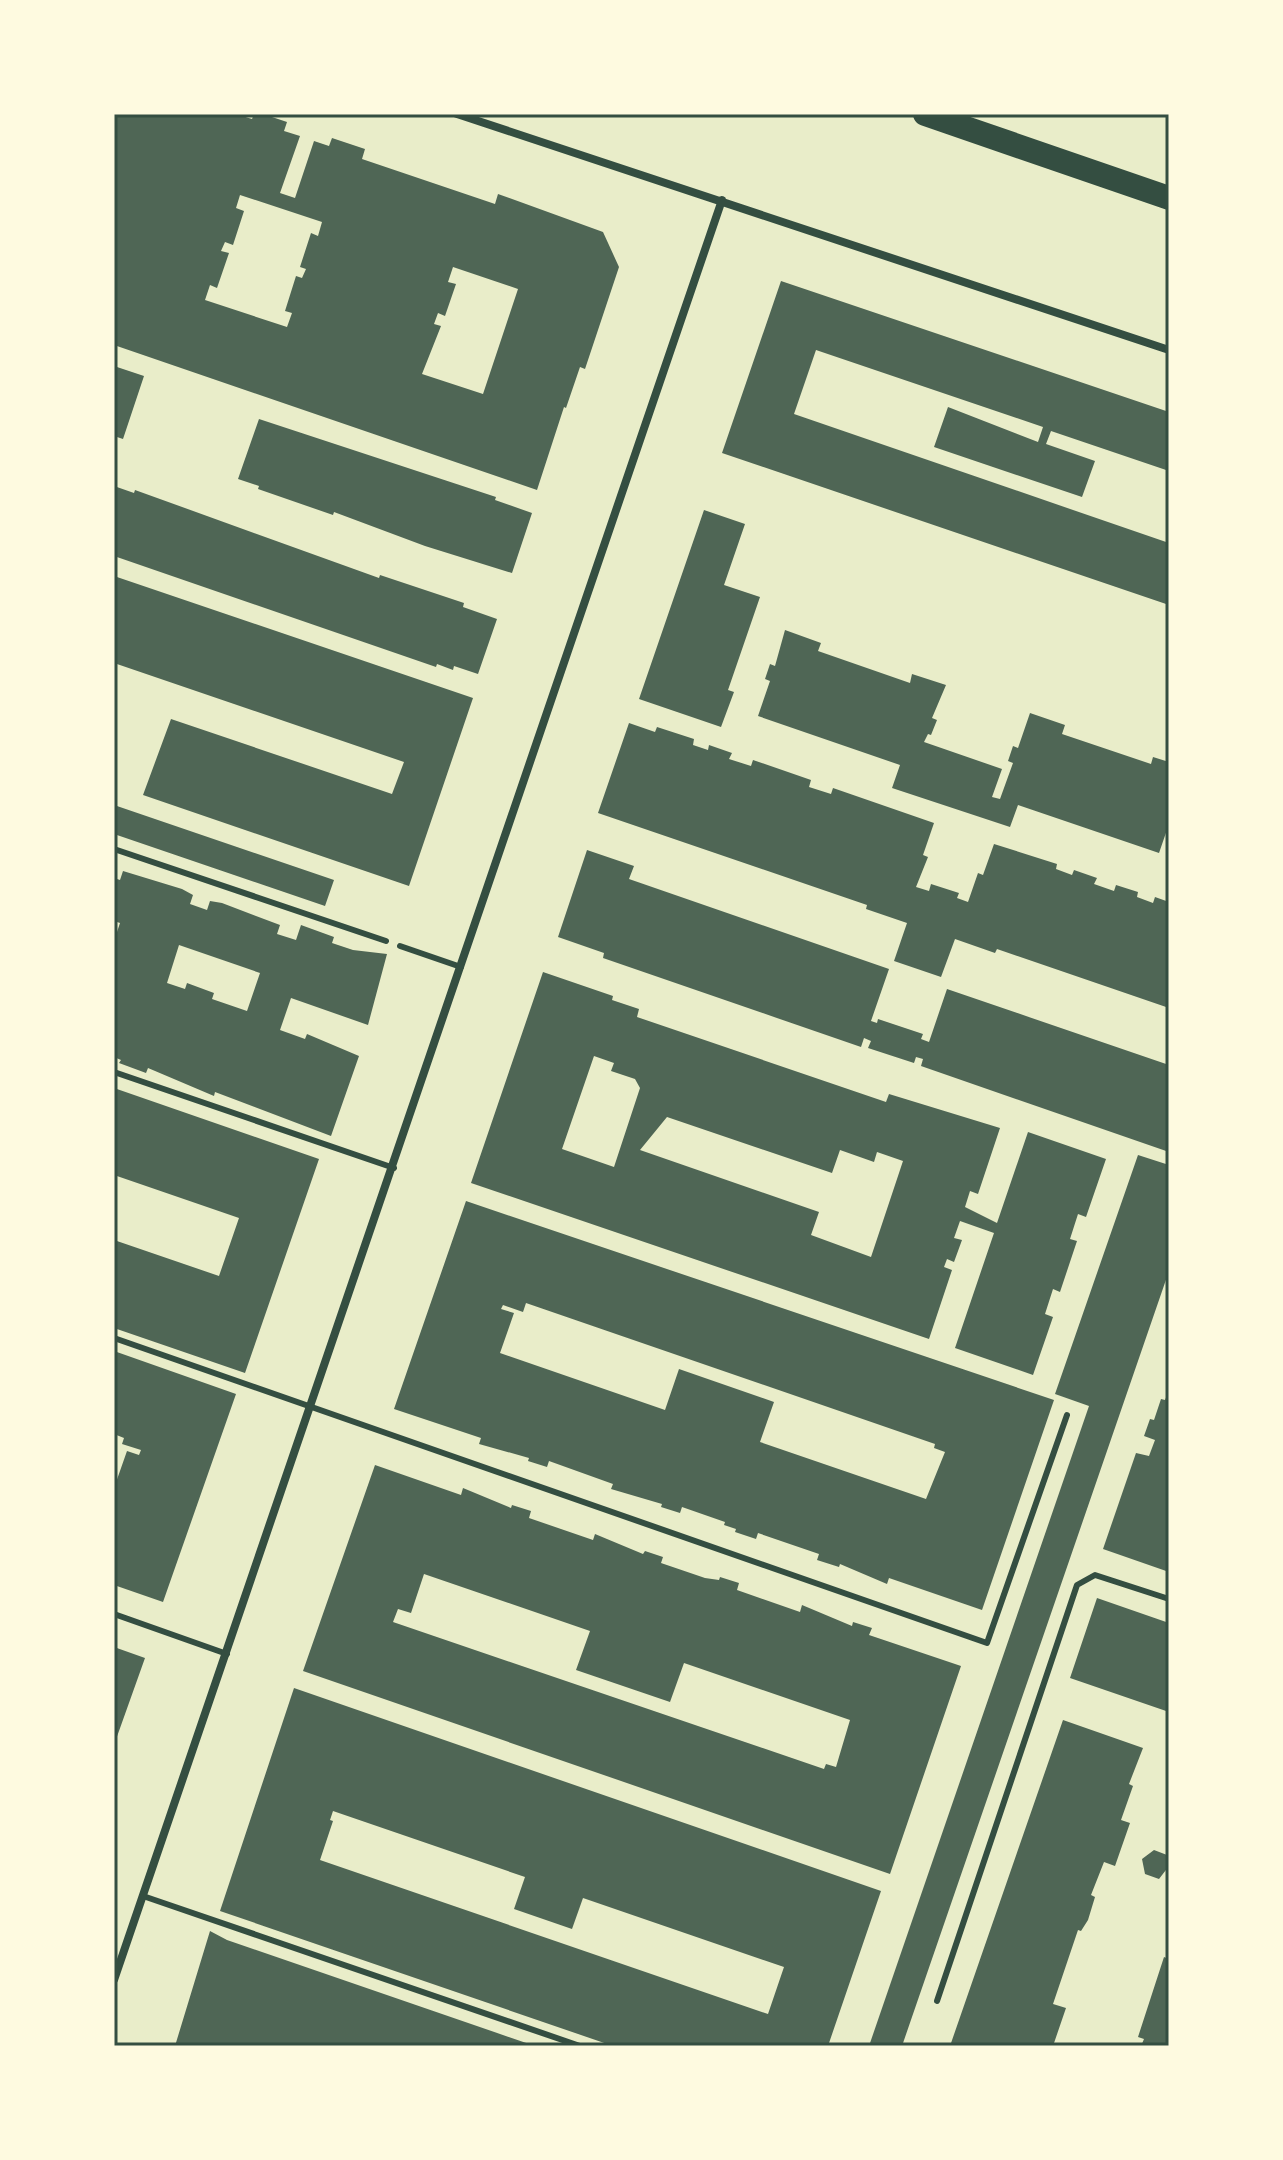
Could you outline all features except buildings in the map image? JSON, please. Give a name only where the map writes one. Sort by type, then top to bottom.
[{"type":"highway","points":[[925,114],[1169,198]]},
{"type":"street","points":[[457,114],[1169,350]]},
{"type":"street","points":[[114,1980],[394,1168],[722,200]]},
{"type":"lane","points":[[114,849],[386,941]]},
{"type":"lane","points":[[400,946],[462,967]]},
{"type":"lane","points":[[114,1072],[394,1168]]},
{"type":"lane","points":[[114,1338],[987,1643],[1067,1415]]},
{"type":"lane","points":[[937,2001],[1077,1585],[1095,1575],[1169,1599]]},
{"type":"lane","points":[[114,1614],[227,1654]]},
{"type":"lane","points":[[143,1896],[580,2046]]}]
